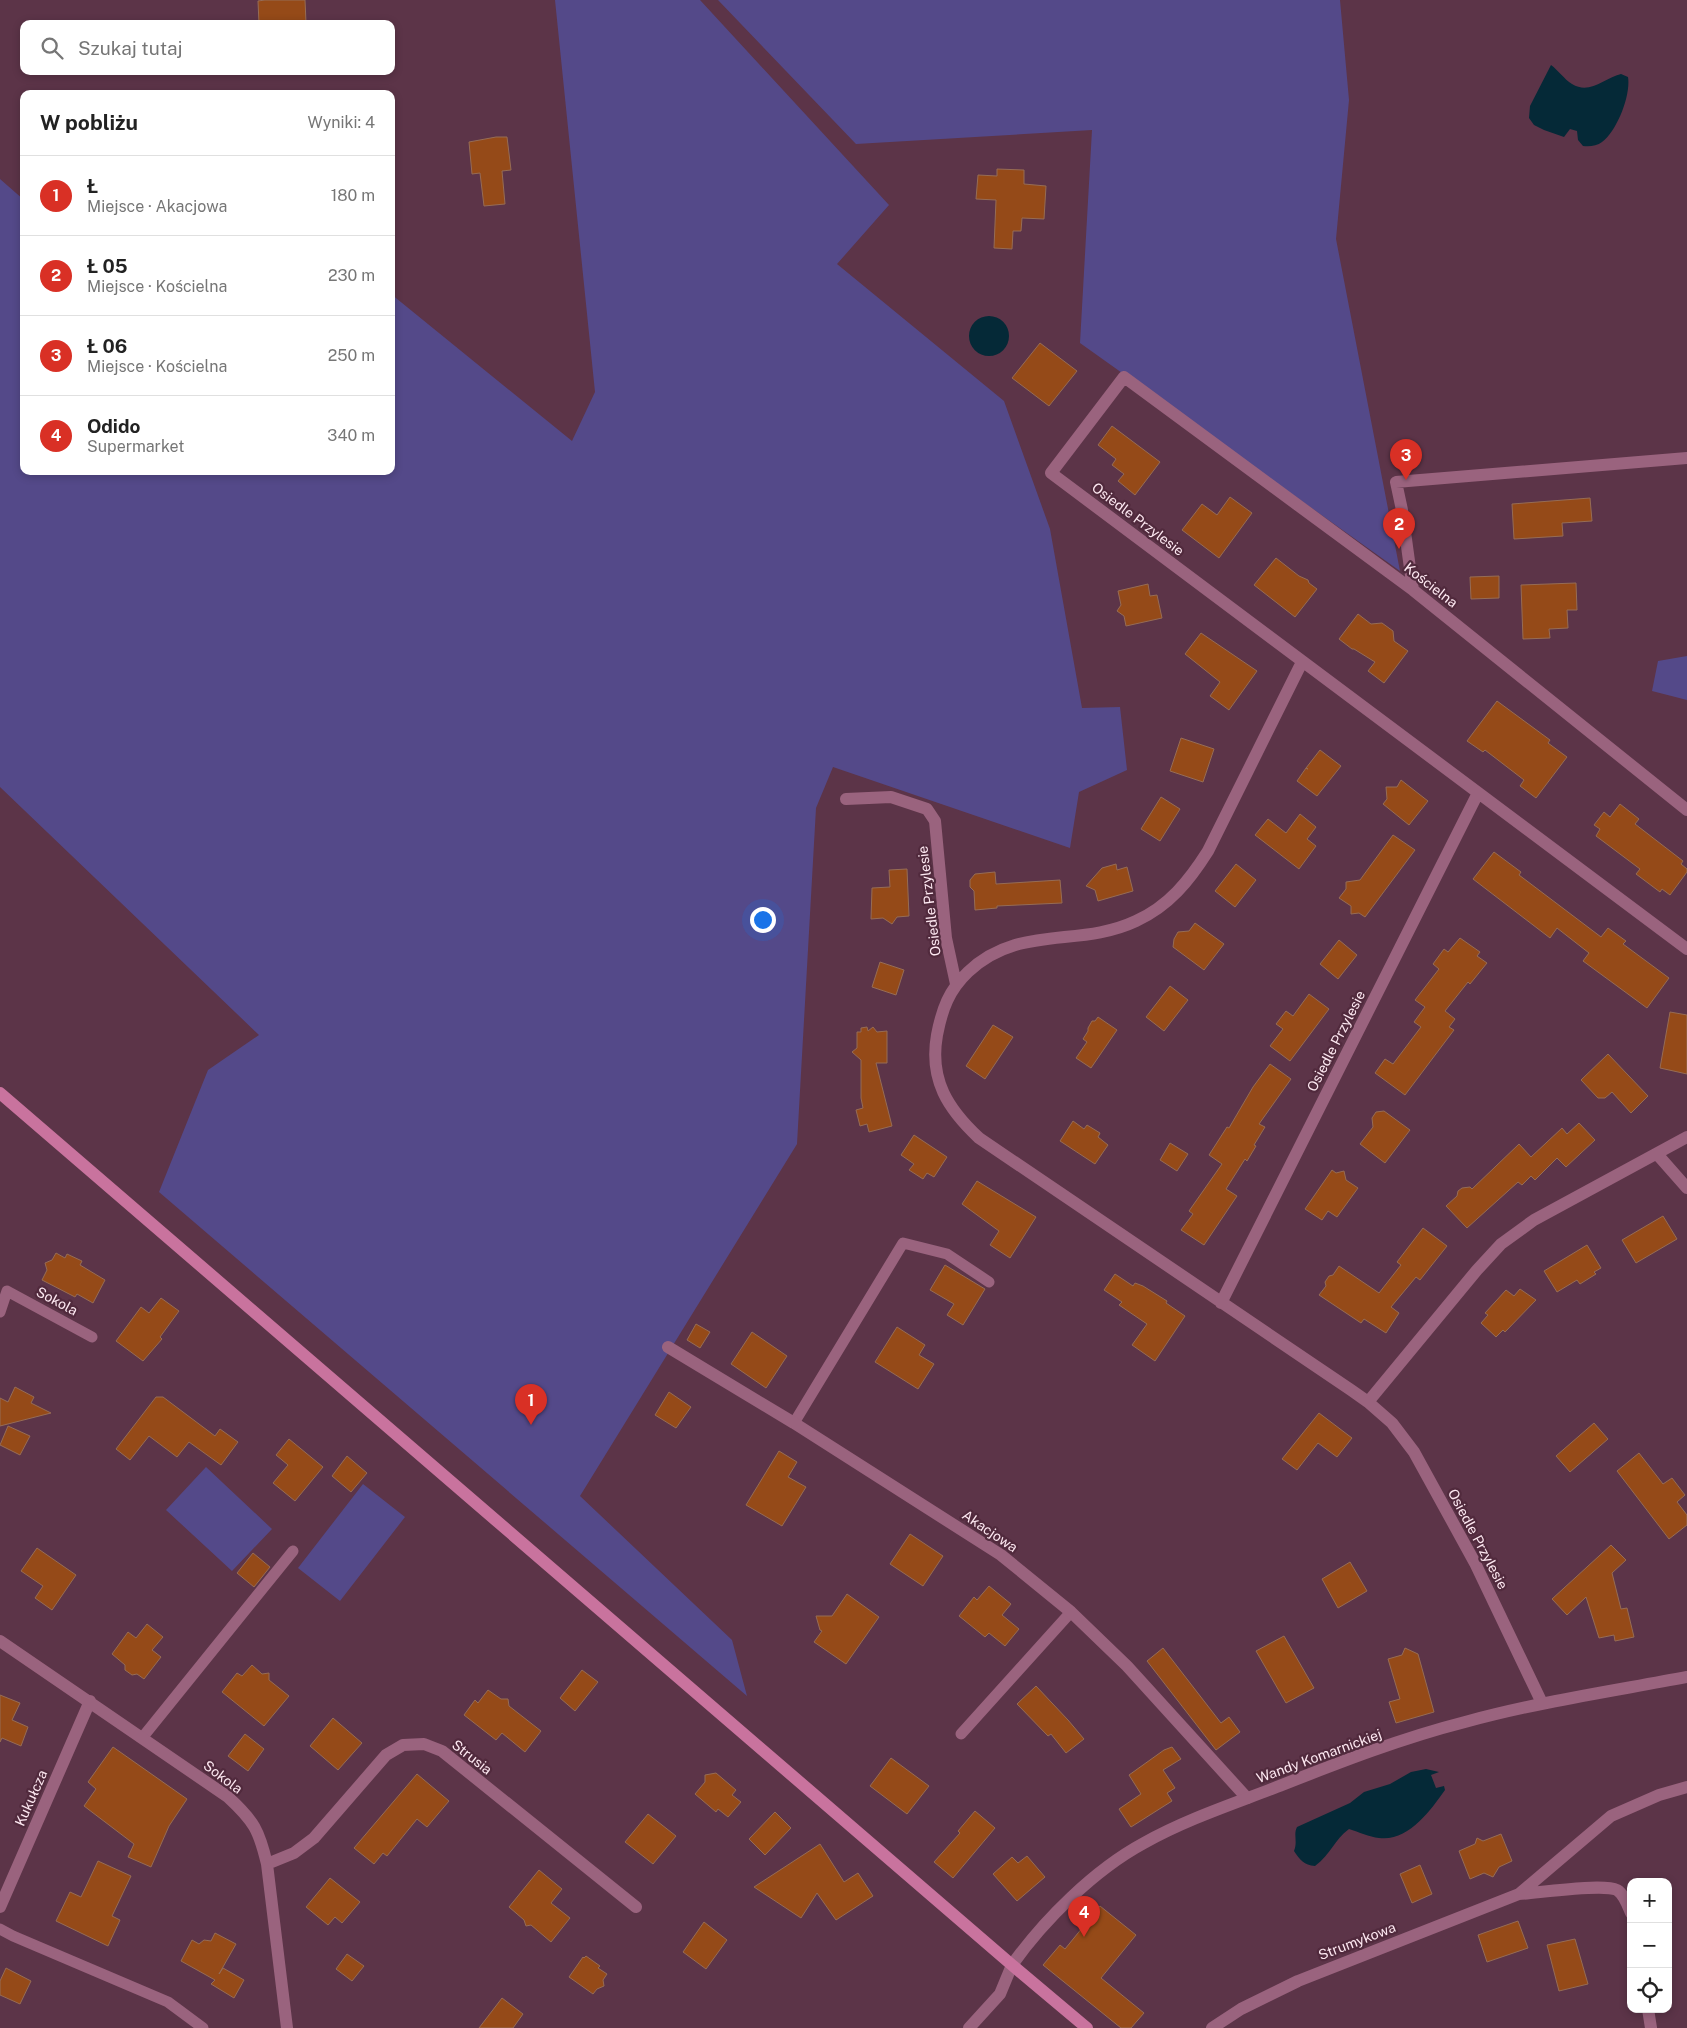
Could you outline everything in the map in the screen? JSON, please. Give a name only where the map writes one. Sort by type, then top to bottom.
[{"type":"main road","points":[[0,1093],[1087,2028]]},
{"type":"street","name":"Kościelna","points":[[1124,377],[1413,590],[1687,810]]},
{"type":"street","name":"Osiedle Przylesie","points":[[1124,377],[1052,474],[1687,949]]},
{"type":"street","points":[[1413,590],[1404,520],[1396,482],[1687,458]]},
{"type":"street","name":"Osiedle Przylesie","points":[[1302,662],[1208,851],[1189,879],[1167,901],[1137,921],[1114,930],[1084,936],[1028,941],[1001,949],[979,961],[956,984],[941,1012],[935,1046],[937,1077],[948,1103],[962,1122],[979,1138],[1368,1402],[1392,1423],[1414,1452],[1475,1564],[1542,1703]]},
{"type":"street","name":"Osiedle Przylesie","points":[[1221,1303],[1478,793]]},
{"type":"street","name":"Osiedle Przylesie","points":[[846,799],[891,797],[927,809],[935,821],[946,938],[956,984]]},
{"type":"street","points":[[1368,1402],[1477,1270],[1502,1244],[1534,1220],[1565,1202],[1687,1137]]},
{"type":"street","points":[[1657,1154],[1687,1188]]},
{"type":"street","name":"Akacjowa","points":[[668,1347],[794,1423],[1001,1555],[1072,1612],[1127,1666],[1248,1798]]},
{"type":"street","name":"Sokola","points":[[0,1640],[228,1797],[249,1817],[261,1839],[267,1864],[287,2028]]},
{"type":"street","name":"Wandy Komarnickiej","points":[[968,2028],[1000,1994],[1012,1965],[1032,1937],[1103,1871],[1143,1843],[1248,1798],[1348,1759],[1464,1722],[1542,1703],[1687,1678]]},
{"type":"street","name":"Kukułcza","points":[[0,1907],[90,1701]]},
{"type":"street","name":"Strusia","points":[[267,1864],[294,1853],[314,1838],[386,1755],[403,1745],[424,1744],[442,1751],[636,1907]]},
{"type":"street","name":"Strumykowa","points":[[1518,1894],[1611,1816],[1658,1795],[1687,1787]]},
{"type":"street","name":"Strumykowa","points":[[1212,2028],[1241,2010],[1298,1981],[1518,1894],[1601,1888],[1617,1890],[1627,1903]]},
{"type":"street","points":[[1649,2013],[1651,2028]]},
{"type":"lane","points":[[794,1423],[903,1244],[947,1254],[989,1282]]},
{"type":"lane","name":"Sokola","points":[[0,1312],[4,1290],[92,1337]]},
{"type":"lane","points":[[142,1738],[293,1551]]},
{"type":"lane","points":[[961,1734],[1072,1612]]},
{"type":"lane","points":[[0,1928],[12,1936],[168,2002],[203,2028]]},
{"type":"shaded area","points":[[555,0],[700,0],[889,205],[837,264],[1004,401],[1050,529],[1082,708],[1120,707],[1127,770],[1079,792],[1070,848],[833,767],[816,808],[797,1144],[580,1496],[732,1640],[747,1696],[159,1192],[208,1070],[259,1035],[0,787],[0,179],[20,196],[20,475],[395,475],[395,297],[572,441],[595,392]]},
{"type":"shaded area","points":[[718,0],[1340,0],[1349,100],[1336,239],[1400,571],[1080,343],[1092,130],[856,144]]},
{"type":"shaded area","points":[[1687,656],[1687,700],[1652,691],[1658,661]]},
{"type":"shaded area","points":[[206,1467],[272,1529],[232,1571],[166,1510]]},
{"type":"shaded area","points":[[363,1484],[405,1517],[340,1601],[298,1568]]},
{"type":"water","points":[[1551,65],[1569,82],[1585,88],[1597,85],[1621,74],[1628,77],[1627,93],[1622,112],[1613,130],[1600,143],[1593,146],[1583,146],[1578,140],[1577,131],[1570,129],[1564,137],[1534,125],[1529,118],[1530,106]]},
{"type":"water","points":[[993,316],[1000,319],[1006,325],[1009,336],[1008,344],[1000,353],[993,356],[985,356],[978,353],[970,344],[969,332],[972,325],[981,317]]},
{"type":"water","points":[[1426,1769],[1439,1772],[1431,1775],[1436,1788],[1444,1786],[1445,1790],[1425,1815],[1409,1830],[1390,1838],[1379,1838],[1349,1829],[1315,1866],[1308,1865],[1294,1851],[1297,1827],[1350,1803],[1364,1792],[1390,1784],[1411,1772]]},
{"type":"building","points":[[305,0],[306,20],[259,20],[258,1]]},
{"type":"building","points":[[507,137],[511,170],[502,171],[505,204],[484,206],[480,173],[472,174],[469,142]]},
{"type":"building","points":[[997,169],[1024,170],[1024,184],[1046,186],[1044,219],[1022,218],[1021,231],[1013,231],[1012,249],[994,248],[996,200],[976,199],[978,175],[997,176]]},
{"type":"building","points":[[1040,343],[1077,371],[1049,406],[1012,378]]},
{"type":"building","points":[[1112,426],[1160,462],[1135,495],[1118,481],[1124,474],[1112,465],[1116,459],[1098,445]]},
{"type":"building","points":[[1230,497],[1252,513],[1219,558],[1182,530],[1202,504],[1217,515]]},
{"type":"building","points":[[1590,498],[1592,521],[1562,523],[1563,536],[1514,539],[1512,504]]},
{"type":"building","points":[[1276,558],[1299,576],[1308,580],[1317,589],[1295,617],[1254,585]]},
{"type":"building","points":[[1499,576],[1499,598],[1471,599],[1470,577]]},
{"type":"building","points":[[1576,583],[1577,610],[1567,610],[1568,628],[1549,629],[1550,638],[1523,639],[1521,585]]},
{"type":"building","points":[[1148,584],[1150,596],[1157,595],[1162,618],[1126,626],[1124,616],[1117,611],[1121,605],[1118,591]]},
{"type":"building","points":[[1358,614],[1371,624],[1382,623],[1393,631],[1394,641],[1408,651],[1384,683],[1368,671],[1375,662],[1339,639]]},
{"type":"building","points":[[1201,633],[1257,671],[1229,710],[1210,696],[1220,682],[1185,654]]},
{"type":"building","points":[[1497,701],[1550,740],[1548,743],[1567,757],[1536,798],[1520,786],[1524,780],[1485,750],[1483,752],[1467,741]]},
{"type":"building","points":[[1181,738],[1214,749],[1203,782],[1170,771]]},
{"type":"building","points":[[1320,750],[1341,766],[1317,796],[1297,781]]},
{"type":"building","points":[[1401,780],[1428,801],[1409,825],[1383,804],[1387,799],[1386,787],[1397,787]]},
{"type":"building","points":[[1161,797],[1180,809],[1160,841],[1141,829]]},
{"type":"building","points":[[1620,804],[1639,819],[1635,824],[1683,861],[1681,864],[1687,869],[1687,872],[1670,895],[1662,889],[1660,892],[1636,874],[1640,869],[1596,836],[1600,829],[1594,825],[1604,812],[1610,817]]},
{"type":"building","points":[[1300,814],[1316,827],[1307,839],[1316,846],[1299,869],[1255,835],[1268,819],[1286,833]]},
{"type":"building","points":[[1393,835],[1415,850],[1365,917],[1359,913],[1351,914],[1351,906],[1339,898],[1346,889],[1346,882],[1360,880]]},
{"type":"building","points":[[1494,852],[1521,872],[1519,875],[1601,937],[1608,928],[1626,941],[1623,944],[1669,978],[1647,1008],[1583,961],[1589,953],[1557,928],[1550,938],[1473,879]]},
{"type":"building","points":[[1116,864],[1117,870],[1127,867],[1133,891],[1098,901],[1095,890],[1086,886],[1102,868]]},
{"type":"building","points":[[1236,864],[1256,880],[1235,907],[1215,891]]},
{"type":"building","points":[[907,869],[909,916],[897,917],[892,924],[883,918],[871,919],[872,888],[890,887],[889,870]]},
{"type":"building","points":[[995,872],[996,884],[1060,880],[1062,903],[997,906],[997,908],[975,910],[974,891],[970,887],[970,880],[975,874]]},
{"type":"building","points":[[1195,923],[1224,944],[1204,970],[1173,947],[1174,939],[1178,932],[1189,931]]},
{"type":"building","points":[[1460,938],[1480,952],[1477,956],[1487,963],[1470,984],[1468,982],[1445,1011],[1455,1019],[1449,1027],[1454,1030],[1405,1095],[1375,1073],[1385,1059],[1393,1064],[1421,1027],[1414,1022],[1425,1007],[1415,1000],[1439,969],[1433,964],[1444,949],[1448,952]]},
{"type":"building","points":[[1339,940],[1357,955],[1338,979],[1320,964]]},
{"type":"building","points":[[880,962],[904,970],[896,995],[872,987]]},
{"type":"building","points":[[1170,986],[1188,1000],[1164,1031],[1146,1017]]},
{"type":"building","points":[[1309,994],[1329,1009],[1290,1061],[1270,1046],[1283,1029],[1276,1024],[1286,1011],[1293,1016]]},
{"type":"building","points":[[1670,1012],[1687,1015],[1687,1074],[1660,1068]]},
{"type":"building","points":[[1098,1017],[1117,1030],[1091,1068],[1076,1058],[1087,1042],[1083,1039],[1088,1028],[1092,1021],[1095,1021]]},
{"type":"building","points":[[993,1025],[1013,1037],[985,1079],[966,1066]]},
{"type":"building","points":[[867,1027],[868,1031],[873,1027],[877,1032],[887,1031],[887,1063],[876,1063],[892,1126],[869,1132],[867,1124],[860,1126],[856,1110],[863,1108],[861,1098],[861,1060],[852,1052],[857,1048],[857,1032],[861,1032],[861,1028]]},
{"type":"building","points":[[1608,1054],[1648,1096],[1631,1113],[1612,1092],[1605,1098],[1598,1098],[1581,1080]]},
{"type":"building","points":[[1270,1064],[1291,1079],[1259,1124],[1265,1127],[1254,1145],[1256,1146],[1247,1161],[1245,1159],[1226,1189],[1237,1196],[1204,1245],[1181,1230],[1193,1214],[1189,1211],[1222,1164],[1209,1155],[1227,1127],[1229,1128],[1253,1087]]},
{"type":"building","points":[[1384,1111],[1410,1130],[1385,1163],[1360,1144],[1373,1127],[1372,1118],[1376,1112]]},
{"type":"building","points":[[1073,1121],[1084,1129],[1087,1125],[1100,1133],[1098,1137],[1108,1145],[1095,1164],[1060,1141]]},
{"type":"building","points":[[1579,1123],[1595,1140],[1566,1167],[1557,1158],[1535,1180],[1531,1176],[1522,1185],[1518,1182],[1467,1228],[1446,1206],[1457,1196],[1458,1191],[1462,1188],[1470,1187],[1472,1189],[1519,1144],[1531,1157],[1562,1128],[1567,1134]]},
{"type":"building","points":[[914,1135],[947,1157],[934,1177],[927,1173],[923,1179],[909,1170],[914,1164],[901,1155]]},
{"type":"building","points":[[1170,1143],[1188,1154],[1177,1171],[1160,1160]]},
{"type":"building","points":[[1332,1170],[1336,1173],[1344,1171],[1346,1180],[1358,1188],[1337,1217],[1328,1211],[1322,1220],[1305,1209]]},
{"type":"building","points":[[977,1181],[1036,1217],[1010,1258],[990,1245],[999,1231],[962,1204]]},
{"type":"building","points":[[1663,1216],[1677,1239],[1636,1263],[1622,1240]]},
{"type":"building","points":[[1423,1228],[1447,1246],[1420,1280],[1416,1277],[1391,1307],[1399,1313],[1386,1333],[1364,1319],[1361,1323],[1319,1295],[1326,1286],[1325,1282],[1329,1276],[1333,1275],[1339,1266],[1379,1293],[1401,1265],[1397,1262]]},
{"type":"building","points":[[1587,1245],[1601,1268],[1594,1272],[1596,1274],[1580,1284],[1577,1280],[1557,1292],[1544,1271]]},
{"type":"building","points":[[56,1253],[65,1258],[67,1254],[82,1261],[80,1265],[105,1280],[93,1303],[77,1294],[75,1297],[42,1280],[47,1270],[45,1263],[52,1260]]},
{"type":"building","points":[[945,1265],[985,1289],[963,1325],[947,1315],[954,1304],[930,1290]]},
{"type":"building","points":[[1115,1274],[1133,1286],[1135,1283],[1143,1286],[1167,1301],[1166,1303],[1185,1316],[1155,1361],[1132,1345],[1147,1324],[1119,1305],[1122,1302],[1104,1290]]},
{"type":"building","points":[[1520,1289],[1536,1300],[1505,1332],[1503,1330],[1496,1337],[1481,1323],[1488,1315],[1485,1313],[1506,1290],[1514,1296]]},
{"type":"building","points":[[161,1298],[179,1311],[160,1337],[162,1339],[143,1361],[116,1341],[141,1307],[149,1313]]},
{"type":"building","points":[[696,1324],[710,1332],[700,1348],[687,1340]]},
{"type":"building","points":[[897,1327],[925,1345],[919,1355],[934,1364],[918,1389],[875,1362]]},
{"type":"building","points":[[752,1332],[787,1356],[766,1388],[731,1364]]},
{"type":"building","points":[[15,1387],[34,1397],[31,1403],[51,1413],[0,1426],[0,1398],[8,1402]]},
{"type":"building","points":[[669,1392],[691,1407],[676,1428],[655,1415]]},
{"type":"building","points":[[156,1397],[163,1397],[215,1436],[220,1429],[238,1442],[221,1465],[189,1442],[177,1457],[149,1436],[130,1460],[116,1449]]},
{"type":"building","points":[[1319,1413],[1352,1438],[1337,1457],[1318,1443],[1297,1470],[1282,1459]]},
{"type":"building","points":[[1594,1423],[1608,1439],[1570,1472],[1556,1456]]},
{"type":"building","points":[[8,1426],[30,1436],[20,1455],[0,1445]]},
{"type":"building","points":[[289,1439],[323,1467],[295,1501],[273,1483],[288,1465],[276,1455]]},
{"type":"building","points":[[779,1451],[797,1462],[788,1477],[806,1487],[782,1526],[746,1505]]},
{"type":"building","points":[[1639,1453],[1663,1484],[1672,1478],[1685,1495],[1677,1502],[1687,1515],[1687,1525],[1669,1539],[1617,1471]]},
{"type":"building","points":[[347,1456],[367,1473],[351,1492],[332,1476]]},
{"type":"building","points":[[910,1534],[943,1556],[923,1586],[890,1564]]},
{"type":"building","points":[[1611,1545],[1626,1560],[1612,1573],[1621,1609],[1627,1608],[1634,1637],[1615,1641],[1614,1635],[1599,1638],[1586,1597],[1567,1615],[1552,1599]]},
{"type":"building","points":[[37,1548],[76,1575],[52,1610],[35,1598],[43,1586],[21,1571]]},
{"type":"building","points":[[253,1553],[270,1567],[254,1587],[237,1573]]},
{"type":"building","points":[[1350,1562],[1367,1591],[1338,1608],[1322,1579]]},
{"type":"building","points":[[989,1586],[1011,1604],[1002,1615],[1019,1629],[1005,1646],[989,1633],[985,1637],[959,1616],[974,1597],[977,1600]]},
{"type":"building","points":[[847,1594],[879,1617],[846,1664],[814,1642],[822,1631],[816,1616],[832,1616]]},
{"type":"building","points":[[147,1624],[163,1637],[152,1650],[161,1657],[144,1679],[137,1674],[132,1675],[125,1670],[125,1665],[112,1654],[128,1632],[136,1638]]},
{"type":"building","points":[[1284,1636],[1314,1688],[1286,1703],[1256,1651]]},
{"type":"building","points":[[1163,1648],[1221,1723],[1229,1717],[1240,1732],[1216,1750],[1147,1661]]},
{"type":"building","points":[[1405,1648],[1418,1654],[1434,1712],[1396,1723],[1389,1702],[1400,1699],[1388,1659],[1402,1655]]},
{"type":"building","points":[[252,1665],[262,1674],[269,1673],[269,1680],[289,1696],[264,1726],[222,1692],[237,1673],[242,1676]]},
{"type":"building","points":[[582,1670],[598,1682],[575,1711],[560,1698]]},
{"type":"building","points":[[1036,1686],[1084,1739],[1066,1753],[1051,1734],[1048,1736],[1017,1704]]},
{"type":"building","points":[[488,1690],[501,1699],[508,1699],[509,1706],[541,1731],[525,1752],[502,1733],[496,1740],[464,1715],[475,1700],[478,1703]]},
{"type":"building","points":[[0,1695],[20,1703],[12,1720],[28,1727],[21,1746],[2,1738],[0,1742]]},
{"type":"building","points":[[333,1718],[362,1743],[338,1770],[310,1746]]},
{"type":"building","points":[[245,1734],[264,1749],[248,1771],[228,1756]]},
{"type":"building","points":[[113,1747],[187,1799],[169,1826],[151,1867],[128,1857],[134,1844],[84,1806],[96,1789],[88,1782]]},
{"type":"building","points":[[1172,1747],[1181,1759],[1163,1770],[1175,1788],[1167,1793],[1172,1801],[1131,1827],[1119,1809],[1141,1794],[1129,1775],[1164,1750]]},
{"type":"building","points":[[891,1758],[929,1786],[907,1814],[870,1786]]},
{"type":"building","points":[[716,1773],[736,1790],[732,1795],[741,1802],[728,1817],[718,1809],[716,1812],[695,1794],[705,1782],[705,1775]]},
{"type":"building","points":[[417,1774],[449,1801],[427,1827],[417,1819],[387,1856],[383,1853],[374,1864],[354,1848]]},
{"type":"building","points":[[975,1811],[995,1828],[953,1878],[934,1862],[960,1833],[958,1831]]},
{"type":"building","points":[[775,1812],[791,1828],[765,1855],[749,1839]]},
{"type":"building","points":[[648,1814],[676,1836],[653,1864],[625,1842]]},
{"type":"building","points":[[1501,1834],[1512,1861],[1499,1867],[1493,1877],[1484,1873],[1470,1879],[1459,1851],[1475,1844],[1477,1838],[1483,1841]]},
{"type":"building","points":[[820,1844],[844,1882],[858,1873],[873,1896],[836,1920],[817,1893],[801,1918],[754,1887]]},
{"type":"building","points":[[1027,1856],[1045,1877],[1017,1901],[993,1874],[1012,1857],[1018,1863]]},
{"type":"building","points":[[98,1861],[131,1876],[112,1916],[120,1920],[108,1946],[56,1921],[70,1892],[81,1897]]},
{"type":"building","points":[[1420,1865],[1432,1894],[1412,1903],[1400,1874]]},
{"type":"building","points":[[539,1870],[562,1889],[551,1903],[570,1918],[551,1942],[531,1925],[526,1926],[524,1920],[509,1907]]},
{"type":"building","points":[[330,1878],[360,1902],[342,1923],[335,1917],[328,1925],[306,1907]]},
{"type":"building","points":[[1100,1906],[1136,1935],[1101,1978],[1144,2013],[1131,2028],[1121,2028],[1043,1965],[1060,1945],[1065,1949]]},
{"type":"building","points":[[1518,1921],[1528,1948],[1487,1962],[1478,1935]]},
{"type":"building","points":[[704,1922],[727,1940],[706,1969],[683,1952]]},
{"type":"building","points":[[215,1933],[236,1944],[219,1974],[223,1968],[244,1980],[234,1998],[211,1984],[215,1980],[181,1961],[192,1940],[199,1944],[204,1940],[211,1941]]},
{"type":"building","points":[[1575,1939],[1588,1984],[1559,1991],[1547,1945]]},
{"type":"building","points":[[347,1954],[364,1966],[352,1981],[336,1969]]},
{"type":"building","points":[[586,1956],[600,1966],[598,1968],[607,1974],[603,1980],[604,1986],[597,1989],[593,1994],[569,1977],[583,1957]]},
{"type":"building","points":[[6,1968],[31,1981],[20,2004],[0,1995],[0,1981]]},
{"type":"building","points":[[502,1998],[523,2014],[513,2028],[479,2028]]},
{"type":"place","name":"Ł 06","points":[[1406,480]]},
{"type":"place","name":"Ł 05","points":[[1399,549]]},
{"type":"place","name":"Ł","points":[[531,1425]]},
{"type":"place","name":"Odido","points":[[1084,1937]]}]
